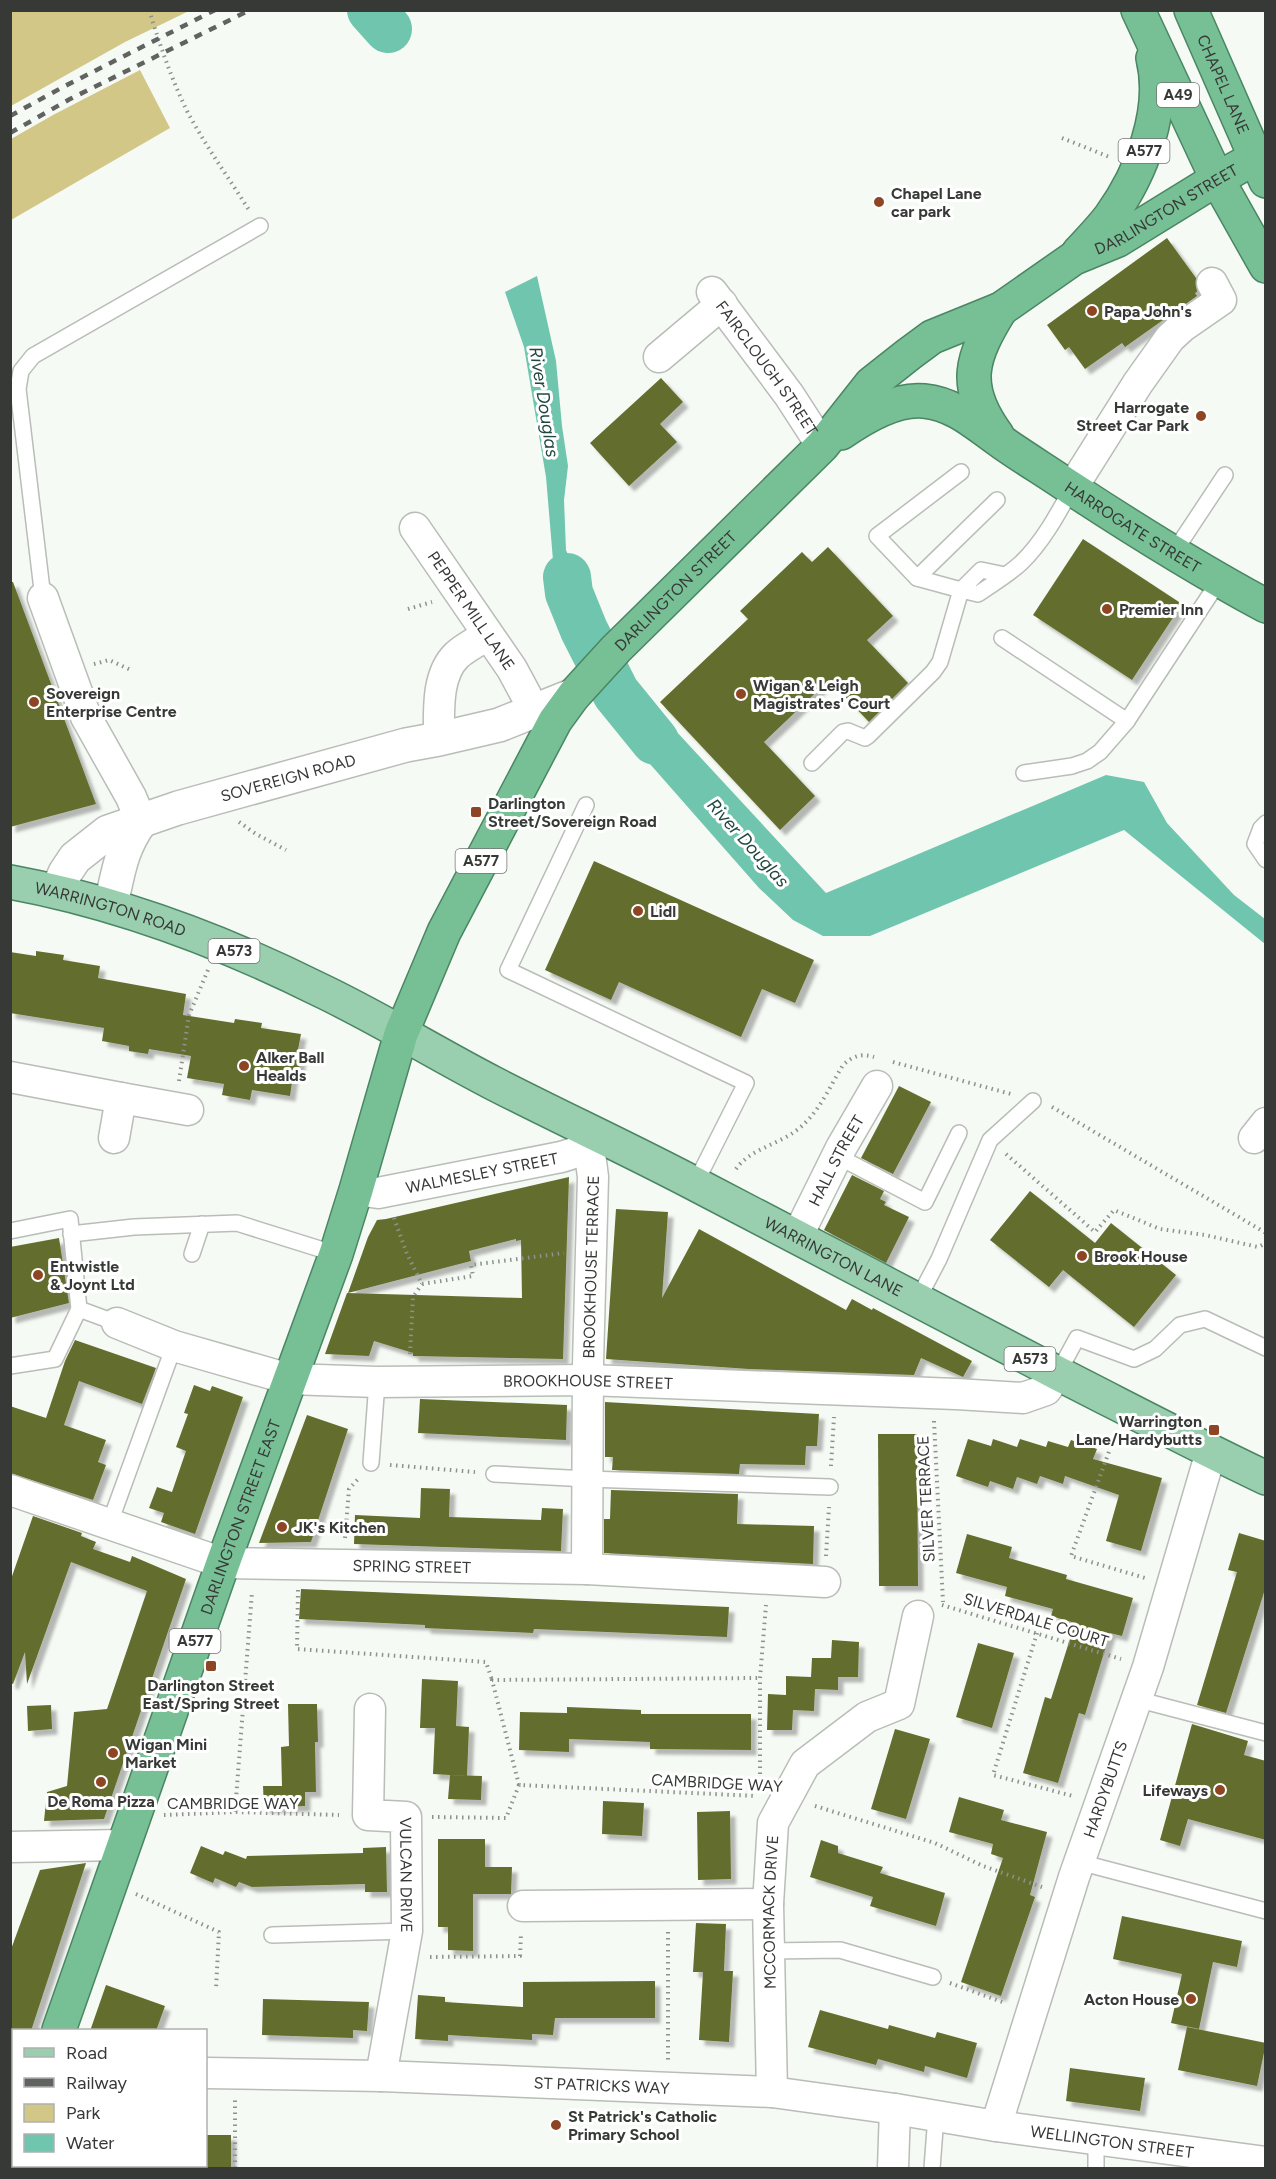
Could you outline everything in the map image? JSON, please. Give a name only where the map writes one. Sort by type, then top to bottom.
[{"type":"highway","name":"CHAPEL LANE","points":[[1191,10],[1262,165]]},
{"type":"highway","name":"DARLINGTON STREET","points":[[1074,258],[1110,217],[1124,194],[1139,165],[1150,131],[1156,103],[1156,70],[1141,18]]},
{"type":"highway","name":"A49","points":[[1141,18],[1217,178],[1266,266]]},
{"type":"highway","name":"DARLINGTON STREET","points":[[401,1034],[449,922],[555,721],[582,686],[616,649],[822,446],[871,384],[932,337],[1001,309],[1074,258],[1118,240],[1217,178],[1262,165]]},
{"type":"highway","name":"HARROGATE STREET","points":[[1001,309],[984,337],[974,372],[980,406],[1004,444]]},
{"type":"highway","name":"HARROGATE STREET","points":[[822,446],[861,419],[878,412],[912,401],[942,404],[959,411],[1072,489],[1219,580],[1266,606]]},
{"type":"highway","name":"DARLINGTON STREET EAST","points":[[60,2029],[128,1831],[239,1564],[289,1379],[336,1254],[401,1034]]},
{"type":"main road","name":"WARRINGTON ROAD","points":[[10,882],[111,905],[218,945],[320,990],[401,1034]]},
{"type":"main road","name":"WARRINGTON LANE","points":[[401,1034],[594,1141],[695,1184],[916,1301],[1266,1478]]},
{"type":"street","points":[[1072,489],[1138,383],[1170,338],[1221,300],[1212,284]]},
{"type":"street","name":"FAIRCLOUGH STREET","points":[[659,357],[717,298],[789,395],[822,446]]},
{"type":"street","name":"PEPPER MILL LANE","points":[[415,528],[512,669],[526,695]]},
{"type":"street","points":[[43,598],[86,717],[131,797],[141,821],[129,837],[123,853],[111,905]]},
{"type":"street","points":[[439,739],[444,675],[458,654],[488,635]]},
{"type":"street","name":"SOVEREIGN ROAD","points":[[57,891],[75,858],[108,832],[178,808],[406,744],[499,725],[582,686]]},
{"type":"street","points":[[10,1077],[181,1109]]},
{"type":"street","name":"HALL STREET","points":[[796,1238],[837,1156],[877,1086]]},
{"type":"street","points":[[114,1138],[122,1098]]},
{"type":"street","name":"WALMESLEY STREET","points":[[356,1190],[378,1193],[561,1157],[578,1152],[594,1141]]},
{"type":"street","name":"BROOKHOUSE TERRACE","points":[[587,1569],[588,1380],[594,1141]]},
{"type":"street","name":"BROOKHOUSE STREET","points":[[117,1323],[174,1346],[289,1379],[377,1382],[588,1380],[1023,1398],[1046,1389],[1058,1373]]},
{"type":"street","name":"HARDYBUTTS","points":[[996,2126],[1079,1862],[1148,1667],[1211,1452]]},
{"type":"street","name":"SPRING STREET","points":[[11,1493],[239,1564],[587,1569],[825,1582]]},
{"type":"street","name":"MCCORMACK DRIVE","points":[[772,2092],[768,1904],[774,1797],[805,1764],[867,1717],[899,1704],[931,1610]]},
{"type":"street","name":"VULCAN DRIVE","points":[[370,1708],[368,1815],[406,1817],[405,1944],[381,2076]]},
{"type":"street","points":[[10,1847],[128,1831]]},
{"type":"street","points":[[523,1906],[768,1904]]},
{"type":"street","name":"ST PATRICKS WAY","points":[[221,2071],[772,2092],[996,2126]]},
{"type":"street","points":[[893,2169],[895,2109]]},
{"type":"street","name":"WELLINGTON STREET","points":[[996,2126],[1096,2154],[1264,2164]]},
{"type":"lane","points":[[43,598],[18,389],[21,371],[33,356],[260,226]]},
{"type":"lane","points":[[961,472],[877,536],[916,578],[978,594],[1022,563],[1072,489]]},
{"type":"lane","points":[[1174,552],[1225,475]]},
{"type":"lane","points":[[916,578],[997,500]]},
{"type":"lane","points":[[1024,773],[1072,766],[1100,752],[1127,721],[1219,580]]},
{"type":"lane","points":[[812,763],[843,732],[848,731],[865,738],[868,736],[933,672],[944,650],[960,590]]},
{"type":"lane","points":[[1002,638],[1127,721]]},
{"type":"lane","points":[[586,805],[508,970],[746,1083],[695,1184]]},
{"type":"lane","points":[[1266,823],[1261,828],[1256,843],[1266,860]]},
{"type":"lane","points":[[916,1301],[939,1259],[990,1140],[1033,1101]]},
{"type":"lane","points":[[837,1156],[926,1202],[959,1133]]},
{"type":"lane","points":[[10,1231],[70,1219],[79,1309],[55,1359],[10,1366]]},
{"type":"lane","points":[[71,1234],[134,1227],[237,1222],[336,1254]]},
{"type":"lane","points":[[192,1254],[202,1224]]},
{"type":"lane","points":[[79,1309],[117,1323]]},
{"type":"lane","points":[[1058,1373],[1077,1338],[1134,1359],[1155,1349],[1180,1325],[1205,1319],[1266,1348]]},
{"type":"lane","points":[[109,1525],[174,1346]]},
{"type":"lane","points":[[371,1463],[377,1382]]},
{"type":"lane","points":[[494,1474],[830,1487]]},
{"type":"lane","points":[[1136,1699],[1266,1733]]},
{"type":"lane","points":[[1079,1862],[1266,1911]]},
{"type":"lane","points":[[272,1935],[405,1944]]},
{"type":"lane","points":[[769,1951],[840,1950],[933,1977]]},
{"type":"lane","points":[[932,2169],[936,2116]]},
{"type":"path","points":[[149,10],[165,62],[187,110],[203,139],[260,226]]},
{"type":"path","points":[[1062,138],[1112,158],[1118,157]]},
{"type":"path","points":[[408,609],[436,601]]},
{"type":"path","points":[[86,666],[109,660],[133,671]]},
{"type":"path","points":[[234,818],[256,834],[286,850]]},
{"type":"path","points":[[181,1109],[189,1015],[218,945]]},
{"type":"path","points":[[990,1140],[1095,1232],[1114,1210],[1160,1229],[1205,1235],[1258,1247],[1266,1243]]},
{"type":"path","points":[[393,1214],[407,1254],[422,1284]]},
{"type":"path","points":[[409,1382],[413,1297],[422,1284],[473,1275],[471,1265],[591,1250]]},
{"type":"path","name":"SILVER TERRACE","points":[[931,1610],[932,1393]]},
{"type":"path","points":[[1118,1425],[1071,1556],[1172,1586]]},
{"type":"path","points":[[343,1566],[349,1489],[371,1463],[494,1474]]},
{"type":"path","points":[[235,1812],[239,1564]]},
{"type":"path","points":[[299,1565],[297,1649],[486,1662],[519,1785],[506,1818],[406,1817]]},
{"type":"path","points":[[769,1579],[760,1678],[774,1797]]},
{"type":"path","name":"SILVERDALE COURT","points":[[931,1610],[1036,1633],[1148,1667]]},
{"type":"path","points":[[1036,1633],[993,1775],[1099,1804]]},
{"type":"path","points":[[492,1680],[760,1678]]},
{"type":"path","name":"CAMBRIDGE WAY","points":[[519,1785],[774,1797],[935,1843],[983,1866],[1068,1896]]},
{"type":"path","name":"CAMBRIDGE WAY","points":[[128,1831],[235,1812],[368,1815]]},
{"type":"path","points":[[111,1882],[219,1932],[216,1989]]},
{"type":"path","points":[[668,1905],[669,2087]]},
{"type":"path","points":[[405,1944],[520,1956],[523,1906]]},
{"type":"path","points":[[933,1977],[1031,2013]]},
{"type":"path","points":[[221,2071],[235,2169]]},
{"type":"green space","points":[[11,10],[189,11],[125,42],[11,106]]},
{"type":"green space","points":[[140,70],[170,128],[11,220],[11,139]]},
{"type":"water","points":[[537,276],[556,361],[568,466],[564,500],[566,550],[600,624],[581,644],[561,599],[553,560],[546,477],[524,347],[505,292]]},
{"type":"water","points":[[625,676],[826,893],[1106,775],[1144,782],[1167,823],[1234,895],[1265,919],[1265,944],[1124,830],[870,936],[823,936],[793,920],[759,888],[599,706]]},
{"type":"building","points":[[1167,238],[1196,278],[1197,292],[1195,293],[1197,296],[1125,347],[1122,343],[1085,369],[1069,347],[1065,350],[1047,325]]},
{"type":"building","points":[[661,378],[683,402],[660,424],[677,442],[629,486],[590,443]]},
{"type":"building","name":"Premier Inn","points":[[1083,539],[1182,604],[1132,680],[1033,615]]},
{"type":"building","name":"Wigan & Leigh Magistrates' Court","points":[[828,547],[893,616],[867,640],[908,683],[869,722],[829,680],[764,742],[815,796],[780,830],[660,702],[748,619],[740,611],[802,552],[812,562]]},
{"type":"building","name":"Sovereign Enterprise Centre","points":[[10,582],[13,582],[96,804],[10,827]]},
{"type":"building","name":"Lidl","points":[[594,861],[814,960],[795,1003],[762,989],[741,1037],[619,982],[611,1000],[545,970]]},
{"type":"building","points":[[36,951],[64,955],[63,960],[100,966],[98,978],[186,994],[183,1015],[234,1023],[235,1019],[262,1023],[261,1028],[301,1034],[297,1055],[301,1056],[298,1076],[293,1075],[290,1096],[252,1090],[250,1100],[222,1095],[224,1084],[187,1078],[191,1056],[149,1049],[148,1054],[129,1051],[129,1046],[102,1041],[104,1028],[10,1013],[10,952],[36,956]]},
{"type":"building","points":[[899,1086],[931,1102],[893,1174],[861,1158]]},
{"type":"building","points":[[852,1175],[884,1191],[880,1199],[886,1202],[884,1205],[909,1217],[886,1263],[824,1230]]},
{"type":"building","points":[[569,1177],[563,1359],[413,1356],[413,1353],[374,1341],[369,1356],[325,1354],[347,1293],[522,1298],[521,1240],[516,1241],[516,1239],[469,1251],[471,1261],[348,1293],[368,1237],[377,1220]]},
{"type":"building","name":"Brook House","points":[[1030,1191],[1095,1243],[1111,1223],[1176,1275],[1134,1327],[1063,1270],[1049,1287],[990,1240]]},
{"type":"building","points":[[616,1209],[668,1212],[662,1298],[699,1229],[846,1310],[852,1299],[972,1361],[963,1377],[921,1358],[914,1375],[749,1369],[606,1359]]},
{"type":"building","name":"Entwistle & Joynt Ltd","points":[[59,1238],[69,1303],[10,1318],[10,1247]]},
{"type":"building","points":[[75,1340],[156,1368],[142,1404],[79,1381],[64,1425],[106,1440],[98,1462],[106,1465],[93,1500],[10,1473],[10,1406],[46,1418],[65,1361]]},
{"type":"building","points":[[194,1385],[210,1391],[212,1386],[243,1397],[195,1534],[161,1522],[164,1513],[149,1508],[157,1487],[172,1492],[186,1451],[176,1447],[188,1414],[184,1413]]},
{"type":"building","points":[[420,1399],[567,1405],[566,1440],[418,1433]]},
{"type":"building","points":[[605,1402],[819,1414],[817,1446],[806,1446],[805,1465],[740,1464],[739,1474],[612,1470],[613,1457],[605,1457]]},
{"type":"building","points":[[307,1415],[348,1429],[311,1542],[259,1543]]},
{"type":"building","points":[[878,1434],[917,1434],[918,1586],[879,1586]]},
{"type":"building","points":[[968,1439],[991,1446],[993,1439],[1017,1447],[1020,1439],[1046,1447],[1048,1441],[1068,1447],[1071,1440],[1097,1449],[1093,1459],[1162,1478],[1141,1551],[1106,1541],[1119,1495],[1065,1476],[1063,1484],[1040,1476],[1037,1484],[1017,1477],[1013,1489],[990,1481],[988,1487],[956,1476]]},
{"type":"building","points":[[421,1488],[450,1489],[449,1517],[541,1520],[542,1508],[563,1509],[561,1551],[354,1544],[355,1515],[420,1518]]},
{"type":"building","points":[[611,1490],[738,1494],[737,1524],[814,1526],[813,1564],[604,1553],[604,1519],[610,1519]]},
{"type":"building","points":[[33,1516],[82,1533],[81,1536],[96,1542],[93,1549],[130,1562],[132,1556],[186,1579],[104,1819],[44,1821],[47,1792],[67,1786],[74,1712],[107,1709],[147,1591],[71,1562],[27,1684],[25,1652],[13,1684],[10,1683],[10,1582]]},
{"type":"building","points":[[1239,1533],[1266,1541],[1266,1586],[1226,1713],[1197,1705],[1237,1572],[1228,1570]]},
{"type":"building","points":[[967,1534],[1012,1547],[1009,1558],[1067,1575],[1066,1579],[1133,1598],[1122,1636],[1110,1633],[1085,1715],[1079,1713],[1058,1783],[1023,1773],[1045,1697],[1051,1699],[1075,1623],[1051,1616],[1053,1609],[1005,1596],[1007,1587],[956,1573]]},
{"type":"building","points":[[301,1589],[729,1607],[727,1637],[534,1629],[533,1633],[299,1619]]},
{"type":"building","points":[[832,1640],[859,1642],[858,1677],[838,1677],[838,1690],[815,1689],[814,1711],[793,1710],[792,1730],[767,1730],[768,1694],[786,1695],[786,1676],[811,1677],[812,1658],[831,1658]]},
{"type":"building","points":[[978,1643],[1014,1653],[992,1728],[956,1717]]},
{"type":"building","points":[[422,1679],[458,1681],[456,1726],[469,1727],[467,1776],[433,1774],[435,1728],[420,1728]]},
{"type":"building","points":[[288,1704],[317,1704],[316,1792],[305,1792],[305,1806],[264,1808],[263,1786],[282,1786],[281,1747],[289,1746]]},
{"type":"building","points":[[51,1705],[52,1729],[28,1731],[27,1706]]},
{"type":"building","points":[[567,1707],[641,1710],[641,1714],[751,1714],[751,1750],[650,1749],[650,1742],[569,1739],[569,1752],[519,1750],[520,1712],[567,1713]]},
{"type":"building","name":"Lifeways","points":[[1192,1724],[1248,1741],[1244,1755],[1266,1761],[1266,1840],[1188,1819],[1180,1846],[1160,1840]]},
{"type":"building","points":[[895,1729],[930,1739],[906,1819],[871,1809]]},
{"type":"building","points":[[450,1775],[482,1776],[481,1800],[448,1799]]},
{"type":"building","points":[[959,1797],[1004,1810],[1001,1820],[1047,1832],[1030,1895],[1035,1897],[1001,1996],[961,1982],[1003,1858],[991,1854],[993,1844],[949,1832]]},
{"type":"building","points":[[603,1801],[644,1803],[642,1836],[602,1834]]},
{"type":"building","points":[[730,1811],[731,1879],[698,1880],[697,1812]]},
{"type":"building","points":[[438,1839],[485,1839],[485,1867],[512,1867],[511,1894],[473,1894],[473,1951],[448,1950],[448,1927],[438,1927]]},
{"type":"building","points":[[821,1840],[838,1846],[838,1853],[883,1867],[880,1873],[945,1893],[936,1926],[870,1906],[873,1897],[810,1877]]},
{"type":"building","points":[[201,1846],[223,1855],[225,1851],[246,1859],[247,1856],[363,1853],[363,1848],[386,1847],[387,1892],[365,1892],[365,1884],[252,1887],[239,1882],[236,1887],[215,1878],[213,1883],[190,1873]]},
{"type":"building","points":[[86,1863],[32,2029],[12,2029],[10,2031],[10,1952],[40,1870]]},
{"type":"building","name":"Acton House","points":[[1122,1916],[1242,1941],[1237,1967],[1213,1962],[1199,2029],[1171,2023],[1182,1974],[1113,1959]]},
{"type":"building","points":[[696,1923],[726,1924],[724,1971],[733,1971],[729,2042],[699,2040],[703,1972],[693,1972]]},
{"type":"building","points":[[655,1981],[655,2018],[555,2018],[553,2035],[532,2034],[532,2040],[448,2035],[448,2041],[415,2039],[418,1995],[445,1997],[445,2002],[523,2007],[523,1982]]},
{"type":"building","points":[[106,1985],[165,2006],[157,2029],[91,2029]]},
{"type":"building","points":[[263,1999],[369,2002],[367,2031],[353,2030],[353,2038],[262,2035]]},
{"type":"building","points":[[820,2010],[888,2029],[889,2025],[935,2038],[937,2032],[977,2043],[967,2078],[925,2066],[924,2072],[878,2059],[876,2065],[808,2047]]},
{"type":"building","points":[[1187,2027],[1266,2043],[1257,2086],[1178,2070]]},
{"type":"building","points":[[1070,2068],[1145,2078],[1140,2111],[1066,2101]]},
{"type":"building","points":[[207,2135],[231,2135],[231,2169],[206,2169]]},
{"type":"waterway","name":"River Douglas","points":[[371,10],[388,29]]},
{"type":"waterway","name":"River Douglas","points":[[567,577],[569,593],[584,630],[616,693],[655,741]]},
{"type":"railway","points":[[10,116],[215,10]]},
{"type":"railway","points":[[10,133],[70,99],[250,10]]},
{"type":"place","name":"Chapel Lane car park","points":[[879,202]]},
{"type":"place","name":"Papa John's","points":[[1092,311]]},
{"type":"place","name":"Harrogate Street Car Park","points":[[1201,416]]},
{"type":"place","name":"Premier Inn","points":[[1107,609]]},
{"type":"place","name":"Wigan & Leigh Magistrates' Court","points":[[741,694]]},
{"type":"place","name":"Sovereign Enterprise Centre","points":[[34,702]]},
{"type":"place","name":"Darlington Street/Sovereign Road","points":[[476,812]]},
{"type":"place","name":"Lidl","points":[[638,911]]},
{"type":"place","name":"Alker Ball Healds","points":[[244,1066]]},
{"type":"place","name":"Brook House","points":[[1082,1256]]},
{"type":"place","name":"Entwistle & Joynt Ltd","points":[[38,1275]]},
{"type":"place","name":"Warrington Lane/Hardybutts","points":[[1214,1430]]},
{"type":"place","name":"JK's Kitchen","points":[[282,1527]]},
{"type":"place","name":"Darlington Street East/Spring Street","points":[[211,1666]]},
{"type":"place","name":"Wigan Mini Market","points":[[113,1753]]},
{"type":"place","name":"De Roma Pizza","points":[[101,1782]]},
{"type":"place","name":"Lifeways","points":[[1220,1790]]},
{"type":"place","name":"Acton House","points":[[1191,1999]]},
{"type":"place","name":"St Patrick's Catholic Primary School","points":[[556,2125]]}]
